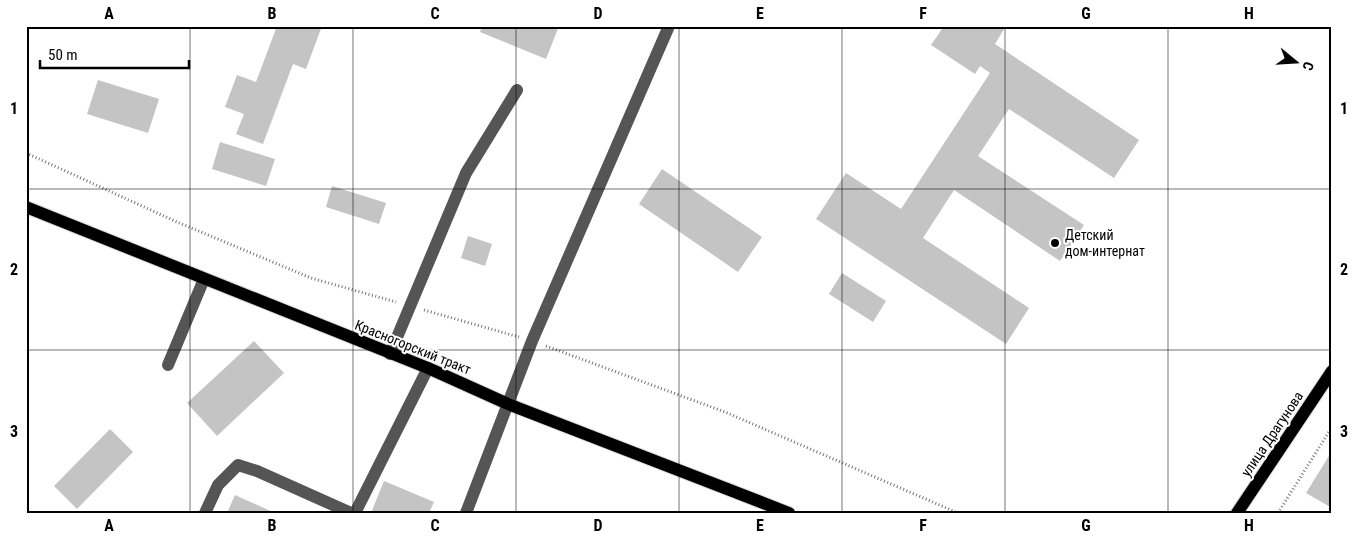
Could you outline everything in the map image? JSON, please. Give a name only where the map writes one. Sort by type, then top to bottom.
[{"type":"main road","name":"Красногорский тракт","points":[[26,207],[428,368],[508,404],[789,513]]},
{"type":"main road","name":"улица Драгунова","points":[[1236,513],[1332,371]]},
{"type":"lane","points":[[466,513],[532,341],[669,26]]},
{"type":"lane","points":[[390,354],[466,173],[517,90]]},
{"type":"lane","points":[[168,365],[204,279]]},
{"type":"lane","points":[[355,513],[428,368]]},
{"type":"lane","points":[[206,513],[218,485],[238,465],[257,471],[350,513]]},
{"type":"path","points":[[26,153],[177,222],[310,278],[532,341],[725,412],[958,513]]},
{"type":"path","points":[[1278,513],[1332,428]]},
{"type":"building","points":[[277,26],[322,26],[306,69],[293,64],[263,144],[236,134],[244,114],[225,107],[237,75],[256,82]]},
{"type":"building","points":[[482,26],[559,26],[546,59],[480,32]]},
{"type":"building","points":[[944,26],[1006,26],[995,44],[1139,140],[1114,178],[1009,109],[978,156],[1084,225],[1060,261],[954,190],[923,238],[1029,308],[1006,344],[816,219],[846,173],[901,209],[990,73],[980,66],[975,74],[931,45]]},
{"type":"building","points":[[98,80],[159,99],[148,133],[87,114]]},
{"type":"building","points":[[220,142],[275,159],[266,186],[212,169]]},
{"type":"building","points":[[662,169],[762,237],[738,272],[639,204]]},
{"type":"building","points":[[332,186],[386,203],[379,224],[326,207]]},
{"type":"building","points":[[468,236],[492,244],[485,266],[461,258]]},
{"type":"building","points":[[842,273],[886,301],[873,322],[829,294]]},
{"type":"building","points":[[254,341],[284,373],[217,436],[187,403]]},
{"type":"building","points":[[110,429],[133,452],[77,509],[54,486]]},
{"type":"building","points":[[1332,451],[1332,508],[1306,493]]},
{"type":"building","points":[[384,481],[434,502],[429,513],[371,513]]},
{"type":"building","points":[[235,495],[275,513],[227,513]]},
{"type":"place","name":"Детский дом-интернат","points":[[1055,243]]}]
